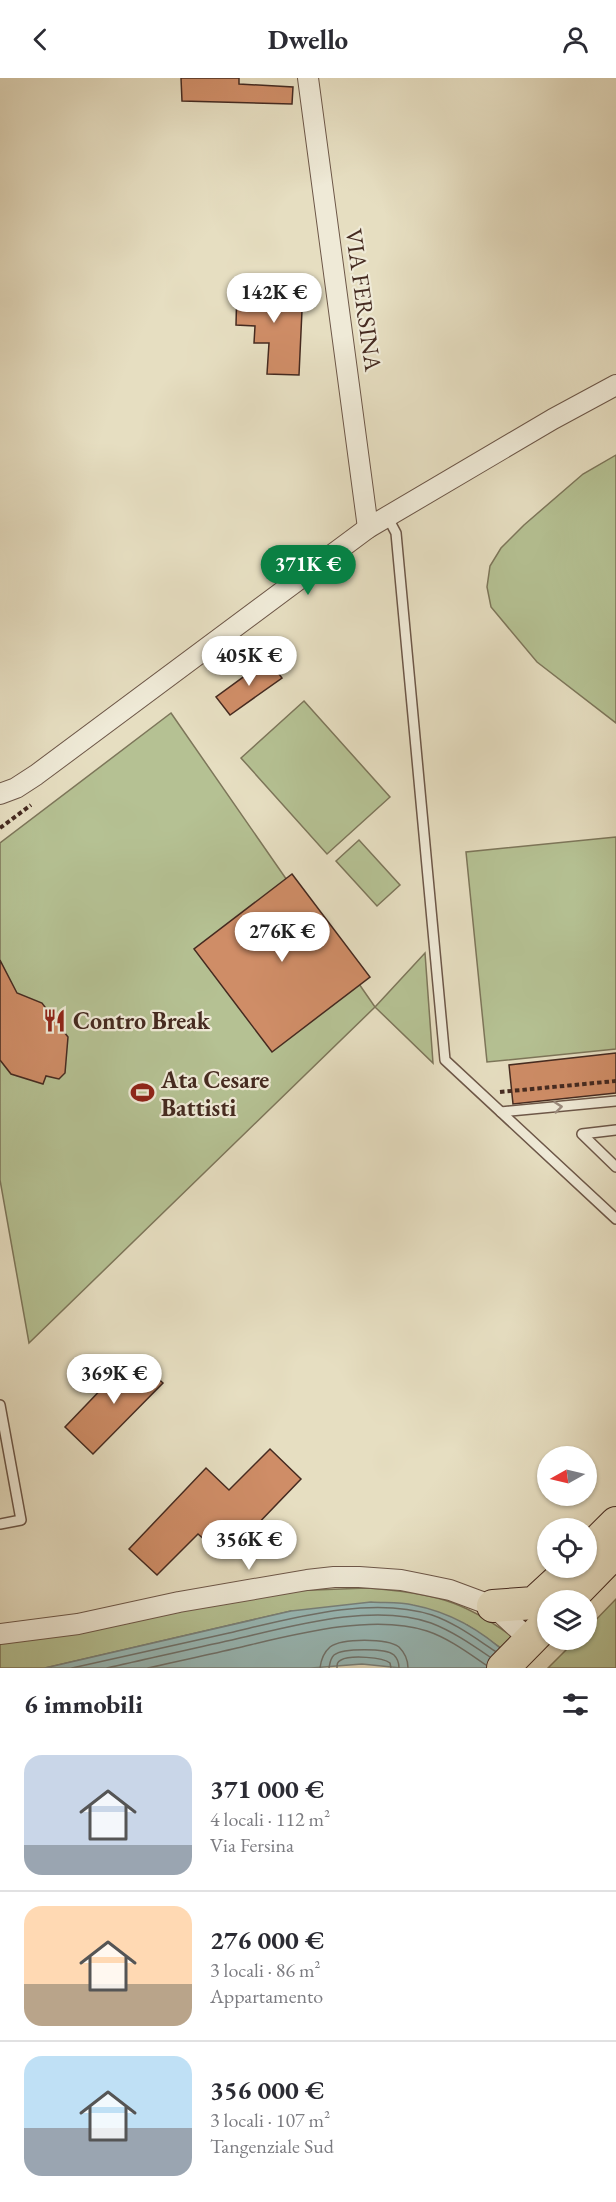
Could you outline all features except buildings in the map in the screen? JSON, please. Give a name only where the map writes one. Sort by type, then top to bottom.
[{"type":"highway","points":[[597,1542],[616,1523]]},
{"type":"highway","points":[[578,1590],[616,1551]]},
{"type":"highway","points":[[493,1606],[534,1603],[561,1578]]},
{"type":"highway","points":[[597,1601],[616,1582]]},
{"type":"street","name":"VIA FERSINA","points":[[308,78],[368,528]]},
{"type":"street","points":[[0,794],[16,788],[36,775],[368,528],[553,419],[616,385]]},
{"type":"street","points":[[0,1634],[78,1624],[179,1602],[334,1577],[401,1580],[450,1590],[493,1606],[533,1649]]},
{"type":"lane","points":[[387,516],[396,533],[445,1060],[616,1219]]},
{"type":"lane","points":[[501,1112],[616,1101]]},
{"type":"lane","points":[[616,1130],[582,1134],[616,1167]]},
{"type":"lane","points":[[0,1405],[21,1520],[0,1524]]},
{"type":"path","points":[[0,828],[33,803]]},
{"type":"path","points":[[512,1091],[616,1081]]},
{"type":"green space","points":[[616,455],[616,723],[537,662],[491,607],[487,587],[490,566],[501,548],[583,474]]},
{"type":"green space","points":[[304,701],[390,797],[327,854],[241,758]]},
{"type":"green space","name":"Ata Cesare Battisti","points":[[171,713],[375,1007],[29,1343],[0,1180],[0,843]]},
{"type":"green space","points":[[616,837],[616,1049],[487,1062],[466,852]]},
{"type":"green space","points":[[359,840],[400,885],[377,906],[336,861]]},
{"type":"green space","points":[[425,953],[433,1063],[375,1007]]},
{"type":"green space","points":[[367,1588],[410,1592],[445,1600],[478,1614],[514,1638],[501,1648],[467,1625],[291,1611],[45,1668],[0,1668],[0,1639],[288,1591]]},
{"type":"green space","points":[[616,1599],[616,1668],[548,1668],[566,1650],[597,1650],[597,1619]]},
{"type":"water","points":[[371,1602],[408,1604],[458,1620],[498,1646],[521,1668],[401,1668],[362,1664],[311,1668],[45,1668],[291,1611]]},
{"type":"place","name":"Contro Break","points":[[55,1020]]},
{"type":"place","name":"Ata Cesare Battisti","points":[[143,1093]]}]
